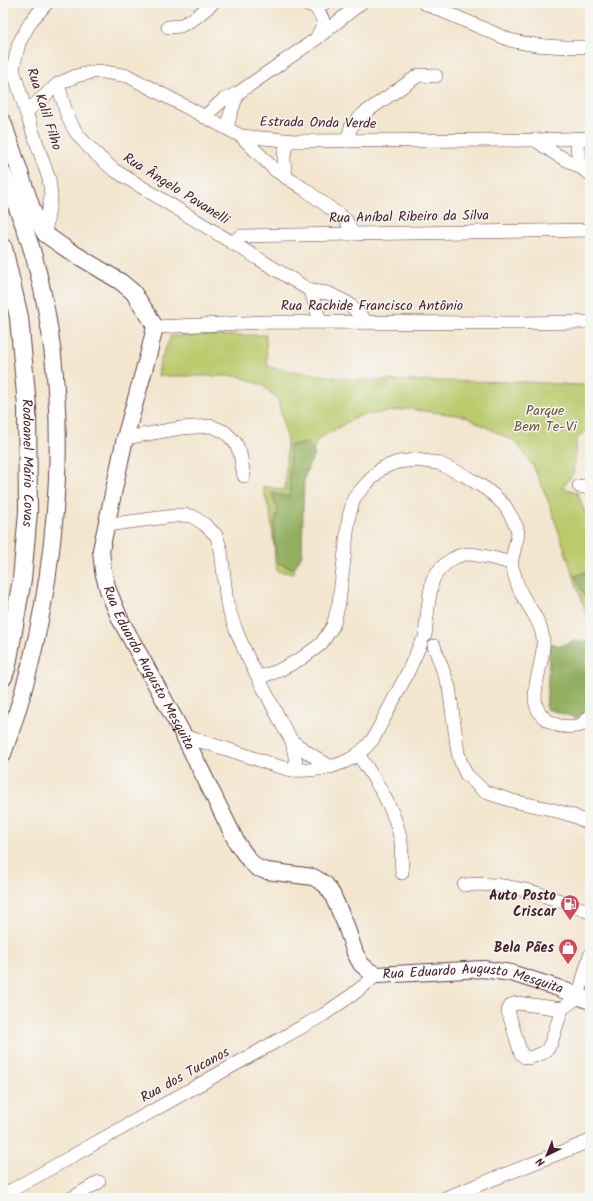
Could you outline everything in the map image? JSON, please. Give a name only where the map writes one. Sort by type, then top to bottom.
[{"type":"highway","name":"Rodoanel Mário Covas","points":[[3,248],[19,317],[27,406],[28,512],[22,579],[7,665],[3,677]]},
{"type":"main road","points":[[3,122],[34,214],[45,234],[121,282],[133,292],[155,327]]},
{"type":"main road","points":[[3,173],[30,242],[53,346],[56,382],[58,454],[54,527],[44,599],[28,671],[3,754]]},
{"type":"main road","name":"Rua Eduardo Augusto Mesquita","points":[[155,327],[125,438],[106,525],[101,550],[103,571],[108,590],[120,619],[184,736],[237,843],[248,860],[257,868],[267,871],[313,877],[325,884],[332,894],[345,923],[355,953],[361,964],[369,971],[377,975],[483,969],[512,973],[558,988],[584,999]]},
{"type":"street","name":"Rua Kalil Filho","points":[[45,234],[51,195],[49,179],[13,69],[19,43],[30,21],[47,3]]},
{"type":"street","points":[[168,27],[180,26],[195,18],[212,3]]},
{"type":"street","points":[[301,3],[320,4],[323,25],[316,39]]},
{"type":"street","points":[[204,117],[223,100],[238,93],[316,39],[361,3]]},
{"type":"street","points":[[424,3],[510,40],[563,47],[590,46]]},
{"type":"street","name":"Estrada Onda Verde","points":[[26,112],[58,84],[76,76],[98,71],[128,76],[241,136],[288,141],[536,140],[585,138]]},
{"type":"street","points":[[346,141],[351,127],[363,114],[419,75],[436,76]]},
{"type":"street","name":"Rua Ângelo Pavanelli","points":[[58,84],[66,112],[75,131],[92,150],[114,170],[311,291],[328,293],[348,303],[367,322]]},
{"type":"street","points":[[227,128],[238,93]]},
{"type":"street","points":[[241,136],[275,170],[316,196],[346,220],[352,234]]},
{"type":"street","points":[[585,138],[577,147],[585,170]]},
{"type":"street","points":[[536,140],[557,155],[585,170]]},
{"type":"street","points":[[286,177],[284,150],[288,141]]},
{"type":"street","name":"Rua Aníbal Ribeiro da Silva","points":[[232,243],[241,236],[590,230]]},
{"type":"street","points":[[311,291],[320,322]]},
{"type":"street","name":"Rua Rachide Francisco Antônio","points":[[155,327],[266,322],[590,322]]},
{"type":"street","points":[[125,438],[181,428],[211,426],[225,432],[235,442],[240,453],[244,476]]},
{"type":"street","points":[[259,677],[278,671],[302,658],[321,644],[332,626],[338,603],[349,516],[354,498],[382,468],[398,462],[416,460],[438,464],[464,474],[496,497],[511,516],[517,528],[518,534],[511,563],[521,593],[540,626],[544,643],[542,663],[534,695],[537,710],[549,722],[562,727],[587,724]]},
{"type":"street","points":[[106,525],[182,515],[192,516],[216,535],[222,550],[227,604],[238,636],[247,656],[283,726],[292,740],[330,767]]},
{"type":"street","points":[[184,736],[272,765],[294,770],[311,770],[330,767],[347,761],[366,748],[373,739],[406,676],[426,642],[432,582],[439,571],[448,561],[457,556],[468,554],[511,563]]},
{"type":"street","points":[[426,642],[449,687],[458,753],[466,774],[485,792],[513,801],[574,816],[590,824]]},
{"type":"street","points":[[292,740],[296,762],[294,770]]},
{"type":"street","points":[[358,754],[381,791],[397,825],[401,842],[402,873]]},
{"type":"street","points":[[464,885],[482,884],[522,889],[548,896],[590,912]]},
{"type":"street","points":[[562,1009],[551,1043],[547,1050],[544,1053],[529,1058],[524,1057],[521,1054],[508,1011],[511,1005],[517,1003],[562,1009],[584,999],[590,955]]},
{"type":"street","name":"Rua dos Tucanos","points":[[3,1195],[316,1019],[352,996],[377,975]]},
{"type":"street","points":[[445,1198],[590,1141]]},
{"type":"street","points":[[72,1198],[99,1182]]},
{"type":"green space","name":"Parque Bem Te-Vi","points":[[266,335],[267,365],[272,368],[356,380],[527,382],[576,385],[590,384],[590,428],[577,438],[573,474],[562,488],[577,492],[590,525],[590,625],[548,500],[533,466],[516,442],[464,416],[408,409],[358,416],[317,440],[300,492],[294,574],[277,571],[270,512],[262,486],[285,490],[287,441],[278,399],[262,385],[238,376],[158,376],[160,361],[171,336]]},
{"type":"green space","points":[[308,443],[315,454],[304,474],[302,554],[294,569],[275,562],[274,524],[278,511],[272,493],[289,497],[290,445]]},
{"type":"green space","points":[[590,570],[590,607],[575,576]]},
{"type":"green space","points":[[574,641],[590,642],[590,709],[577,718],[546,709],[550,643],[560,646]]},
{"type":"place","name":"Auto Posto Criscar","points":[[570,921]]},
{"type":"place","name":"Bela Pães","points":[[568,965]]}]
